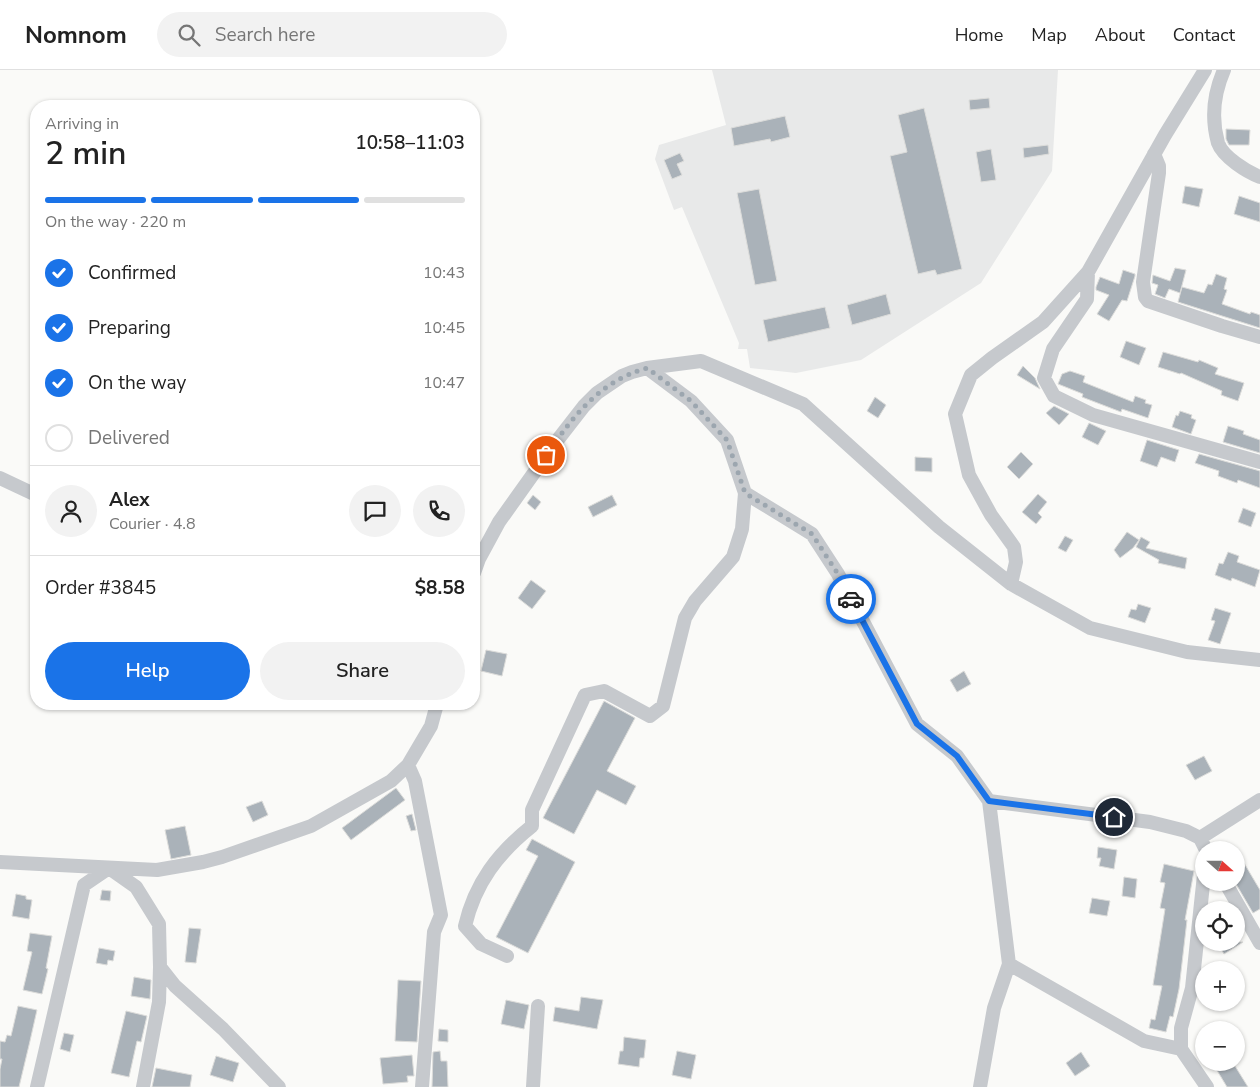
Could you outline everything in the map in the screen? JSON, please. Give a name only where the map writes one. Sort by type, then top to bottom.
[{"type":"street","points":[[1011,584],[1016,562],[1014,547],[991,515],[969,475],[955,414],[971,375],[1043,322],[1088,272],[1154,154],[1204,70]]},
{"type":"street","points":[[1224,70],[1217,86],[1214,100],[1219,144],[1226,154],[1244,169],[1260,177]]},
{"type":"street","points":[[1154,154],[1159,166],[1159,174],[1144,282],[1145,297],[1148,301],[1260,337]]},
{"type":"street","points":[[1088,272],[1086,299],[1053,349],[1044,378],[1054,396],[1093,415],[1260,462]]},
{"type":"street","points":[[480,555],[499,522],[584,406],[597,392],[632,372],[647,368],[701,361],[803,404],[939,526],[1011,584],[1090,628],[1187,652],[1260,660]]},
{"type":"street","points":[[507,956],[481,944],[465,926],[468,911],[490,866],[512,842],[532,826],[532,810],[585,695],[604,691],[650,716],[663,706],[684,618],[695,601],[733,557],[742,529],[745,493],[727,440],[691,401],[647,368]]},
{"type":"street","points":[[0,478],[30,492]]},
{"type":"street","points":[[745,493],[812,534],[838,574],[917,724],[957,756],[989,801],[1009,964],[994,1008],[980,1087]]},
{"type":"street","points":[[0,862],[157,870],[222,857],[311,826],[391,782],[408,764],[431,726],[435,710]]},
{"type":"street","points":[[408,764],[415,781],[441,915],[434,932],[422,1087]]},
{"type":"street","points":[[1207,841],[1260,800]]},
{"type":"street","points":[[989,801],[1150,822],[1186,831],[1199,841]]},
{"type":"street","points":[[37,1087],[84,885],[109,868]]},
{"type":"street","points":[[109,868],[136,887],[159,924],[159,1002],[143,1087]]},
{"type":"street","points":[[1202,891],[1192,988],[1181,1028],[1181,1049],[1207,1087]]},
{"type":"street","points":[[1229,891],[1260,943]]},
{"type":"street","points":[[1009,964],[1144,1041],[1181,1049]]},
{"type":"street","points":[[160,967],[174,986],[223,1029],[280,1087]]},
{"type":"street","points":[[533,1087],[538,1006]]},
{"type":"shaded area","points":[[712,70],[1058,70],[1052,171],[981,283],[861,360],[796,373],[750,368],[747,349],[738,349],[739,343],[682,207],[674,210],[655,159],[659,145],[726,125]]},
{"type":"building","points":[[989,98],[990,108],[970,110],[969,100]]},
{"type":"building","points":[[924,108],[962,269],[937,275],[935,270],[918,274],[890,156],[907,152],[898,115]]},
{"type":"building","points":[[785,116],[790,137],[771,142],[770,139],[734,146],[731,128]]},
{"type":"building","points":[[1226,129],[1250,130],[1249,145],[1229,145],[1226,139]]},
{"type":"building","points":[[1048,145],[1049,154],[1024,158],[1023,148]]},
{"type":"building","points":[[991,149],[996,180],[981,182],[976,152]]},
{"type":"building","points":[[680,153],[684,161],[677,164],[682,175],[672,179],[664,160]]},
{"type":"building","points":[[1185,186],[1203,189],[1199,207],[1182,203]]},
{"type":"building","points":[[759,189],[777,281],[755,285],[737,193]]},
{"type":"building","points":[[1239,196],[1260,203],[1260,222],[1234,214]]},
{"type":"building","points":[[1175,268],[1186,270],[1180,293],[1169,289],[1165,298],[1155,294],[1158,285],[1152,283],[1153,275],[1170,281]]},
{"type":"building","points":[[1123,270],[1135,274],[1135,276],[1127,301],[1122,300],[1109,321],[1097,314],[1109,295],[1096,290],[1096,287],[1100,277],[1119,284]]},
{"type":"building","points":[[1216,274],[1227,278],[1224,289],[1227,290],[1222,304],[1250,314],[1251,312],[1260,315],[1260,328],[1178,302],[1182,287],[1204,293],[1208,284],[1212,285]]},
{"type":"building","points":[[886,294],[891,314],[852,325],[847,305]]},
{"type":"building","points":[[825,307],[830,328],[768,342],[763,320]]},
{"type":"building","points":[[1126,341],[1146,348],[1139,365],[1120,357]]},
{"type":"building","points":[[1163,352],[1198,362],[1199,360],[1218,368],[1215,374],[1244,383],[1238,401],[1221,395],[1222,391],[1181,373],[1158,367]]},
{"type":"building","points":[[1023,366],[1035,378],[1040,389],[1017,375]]},
{"type":"building","points":[[1070,371],[1085,376],[1083,382],[1133,402],[1135,396],[1146,400],[1145,403],[1152,405],[1148,418],[1122,409],[1121,412],[1082,397],[1083,394],[1058,384],[1062,374]]},
{"type":"building","points":[[875,397],[886,405],[878,418],[867,411]]},
{"type":"building","points":[[1054,406],[1069,414],[1059,425],[1046,413]]},
{"type":"building","points":[[1180,411],[1192,415],[1191,418],[1196,420],[1191,434],[1172,427],[1176,415],[1178,416]]},
{"type":"building","points":[[1089,423],[1106,431],[1098,445],[1082,437]]},
{"type":"building","points":[[1228,426],[1244,431],[1243,434],[1260,440],[1260,453],[1223,442]]},
{"type":"building","points":[[1147,440],[1179,450],[1175,462],[1161,457],[1157,467],[1140,461]]},
{"type":"building","points":[[1021,452],[1033,464],[1019,479],[1007,467]]},
{"type":"building","points":[[1199,454],[1260,471],[1260,488],[1238,480],[1237,483],[1218,476],[1219,471],[1195,463]]},
{"type":"building","points":[[915,457],[932,458],[932,472],[915,471]]},
{"type":"building","points":[[1038,494],[1047,502],[1038,513],[1042,517],[1036,524],[1022,512]]},
{"type":"building","points":[[533,495],[541,502],[535,510],[527,503]]},
{"type":"building","points":[[612,495],[617,505],[593,517],[588,507]]},
{"type":"building","points":[[1243,508],[1256,513],[1251,527],[1238,522]]},
{"type":"building","points":[[1127,532],[1139,540],[1133,548],[1120,558],[1114,550]]},
{"type":"building","points":[[1065,536],[1073,540],[1066,552],[1058,548]]},
{"type":"building","points":[[1141,537],[1150,542],[1146,548],[1187,558],[1185,569],[1158,563],[1159,560],[1136,547]]},
{"type":"building","points":[[1228,552],[1239,556],[1237,562],[1260,570],[1255,587],[1232,578],[1231,581],[1215,575],[1219,563],[1223,564]]},
{"type":"building","points":[[531,580],[546,591],[532,609],[518,598]]},
{"type":"building","points":[[1138,604],[1151,608],[1145,623],[1128,617],[1131,609],[1136,610]]},
{"type":"building","points":[[1215,608],[1231,613],[1220,644],[1208,640],[1215,621],[1211,620]]},
{"type":"building","points":[[486,650],[507,654],[502,676],[481,671]]},
{"type":"building","points":[[964,671],[971,684],[957,692],[950,680]]},
{"type":"building","points":[[604,701],[635,718],[607,771],[636,786],[626,805],[597,790],[574,834],[543,818]]},
{"type":"building","points":[[1204,756],[1212,771],[1195,780],[1186,765]]},
{"type":"building","points":[[396,788],[405,800],[351,840],[342,828]]},
{"type":"building","points":[[262,801],[268,815],[253,822],[246,807]]},
{"type":"building","points":[[412,814],[416,830],[411,831],[406,816]]},
{"type":"building","points":[[185,826],[191,855],[171,859],[165,830]]},
{"type":"building","points":[[532,839],[575,862],[528,953],[496,937],[538,856],[526,850]]},
{"type":"building","points":[[1098,847],[1117,850],[1114,869],[1099,866],[1101,858],[1097,858]]},
{"type":"building","points":[[1164,864],[1194,871],[1185,920],[1187,920],[1179,989],[1173,1017],[1170,1016],[1166,1032],[1149,1028],[1151,1019],[1155,1020],[1162,986],[1153,985],[1165,909],[1160,908],[1165,883],[1160,882]]},
{"type":"building","points":[[1245,865],[1260,890],[1260,909],[1253,913],[1240,891],[1245,891]]},
{"type":"building","points":[[1124,877],[1137,879],[1135,898],[1122,896]]},
{"type":"building","points":[[102,890],[111,891],[110,901],[100,900]]},
{"type":"building","points":[[16,894],[26,896],[26,899],[32,900],[29,919],[12,916]]},
{"type":"building","points":[[1092,898],[1110,901],[1107,916],[1089,913]]},
{"type":"building","points":[[189,928],[201,929],[196,963],[185,962]]},
{"type":"building","points":[[30,933],[52,936],[46,968],[48,969],[42,994],[23,990],[32,952],[27,951]]},
{"type":"building","points":[[99,948],[115,951],[113,961],[108,960],[107,965],[96,963]]},
{"type":"building","points":[[134,977],[151,980],[150,999],[131,996]]},
{"type":"building","points":[[398,980],[421,981],[417,1042],[395,1041]]},
{"type":"building","points":[[581,997],[603,1000],[597,1029],[553,1021],[555,1007],[579,1011]]},
{"type":"building","points":[[506,1000],[529,1005],[524,1029],[501,1024]]},
{"type":"building","points":[[18,1006],[37,1010],[19,1087],[0,1087],[2,1059],[0,1059],[0,1041],[5,1042],[7,1035],[11,1036]]},
{"type":"building","points":[[126,1011],[147,1016],[141,1042],[137,1041],[129,1077],[111,1073]]},
{"type":"building","points":[[439,1029],[448,1030],[448,1042],[438,1041]]},
{"type":"building","points":[[64,1033],[74,1035],[70,1052],[60,1049]]},
{"type":"building","points":[[624,1037],[646,1040],[644,1058],[640,1058],[639,1067],[618,1064],[620,1051],[623,1051]]},
{"type":"building","points":[[440,1051],[441,1061],[447,1061],[448,1087],[432,1087],[433,1052]]},
{"type":"building","points":[[677,1051],[696,1055],[691,1079],[672,1075]]},
{"type":"building","points":[[1081,1052],[1090,1066],[1075,1076],[1066,1063]]},
{"type":"building","points":[[412,1055],[414,1076],[407,1076],[408,1082],[383,1084],[380,1058]]},
{"type":"building","points":[[216,1056],[239,1063],[233,1082],[210,1075]]},
{"type":"building","points":[[156,1068],[192,1075],[190,1087],[152,1087]]},
{"type":"building","points":[[1217,1071],[1238,1071],[1248,1087],[1227,1087]]},
{"type":"way so far","points":[[546,455],[597,392],[622,376],[647,368],[691,401],[727,440],[745,493],[812,534],[838,574],[851,599]]},
{"type":"route","points":[[851,599],[917,724],[957,756],[989,801],[1114,817]]}]
